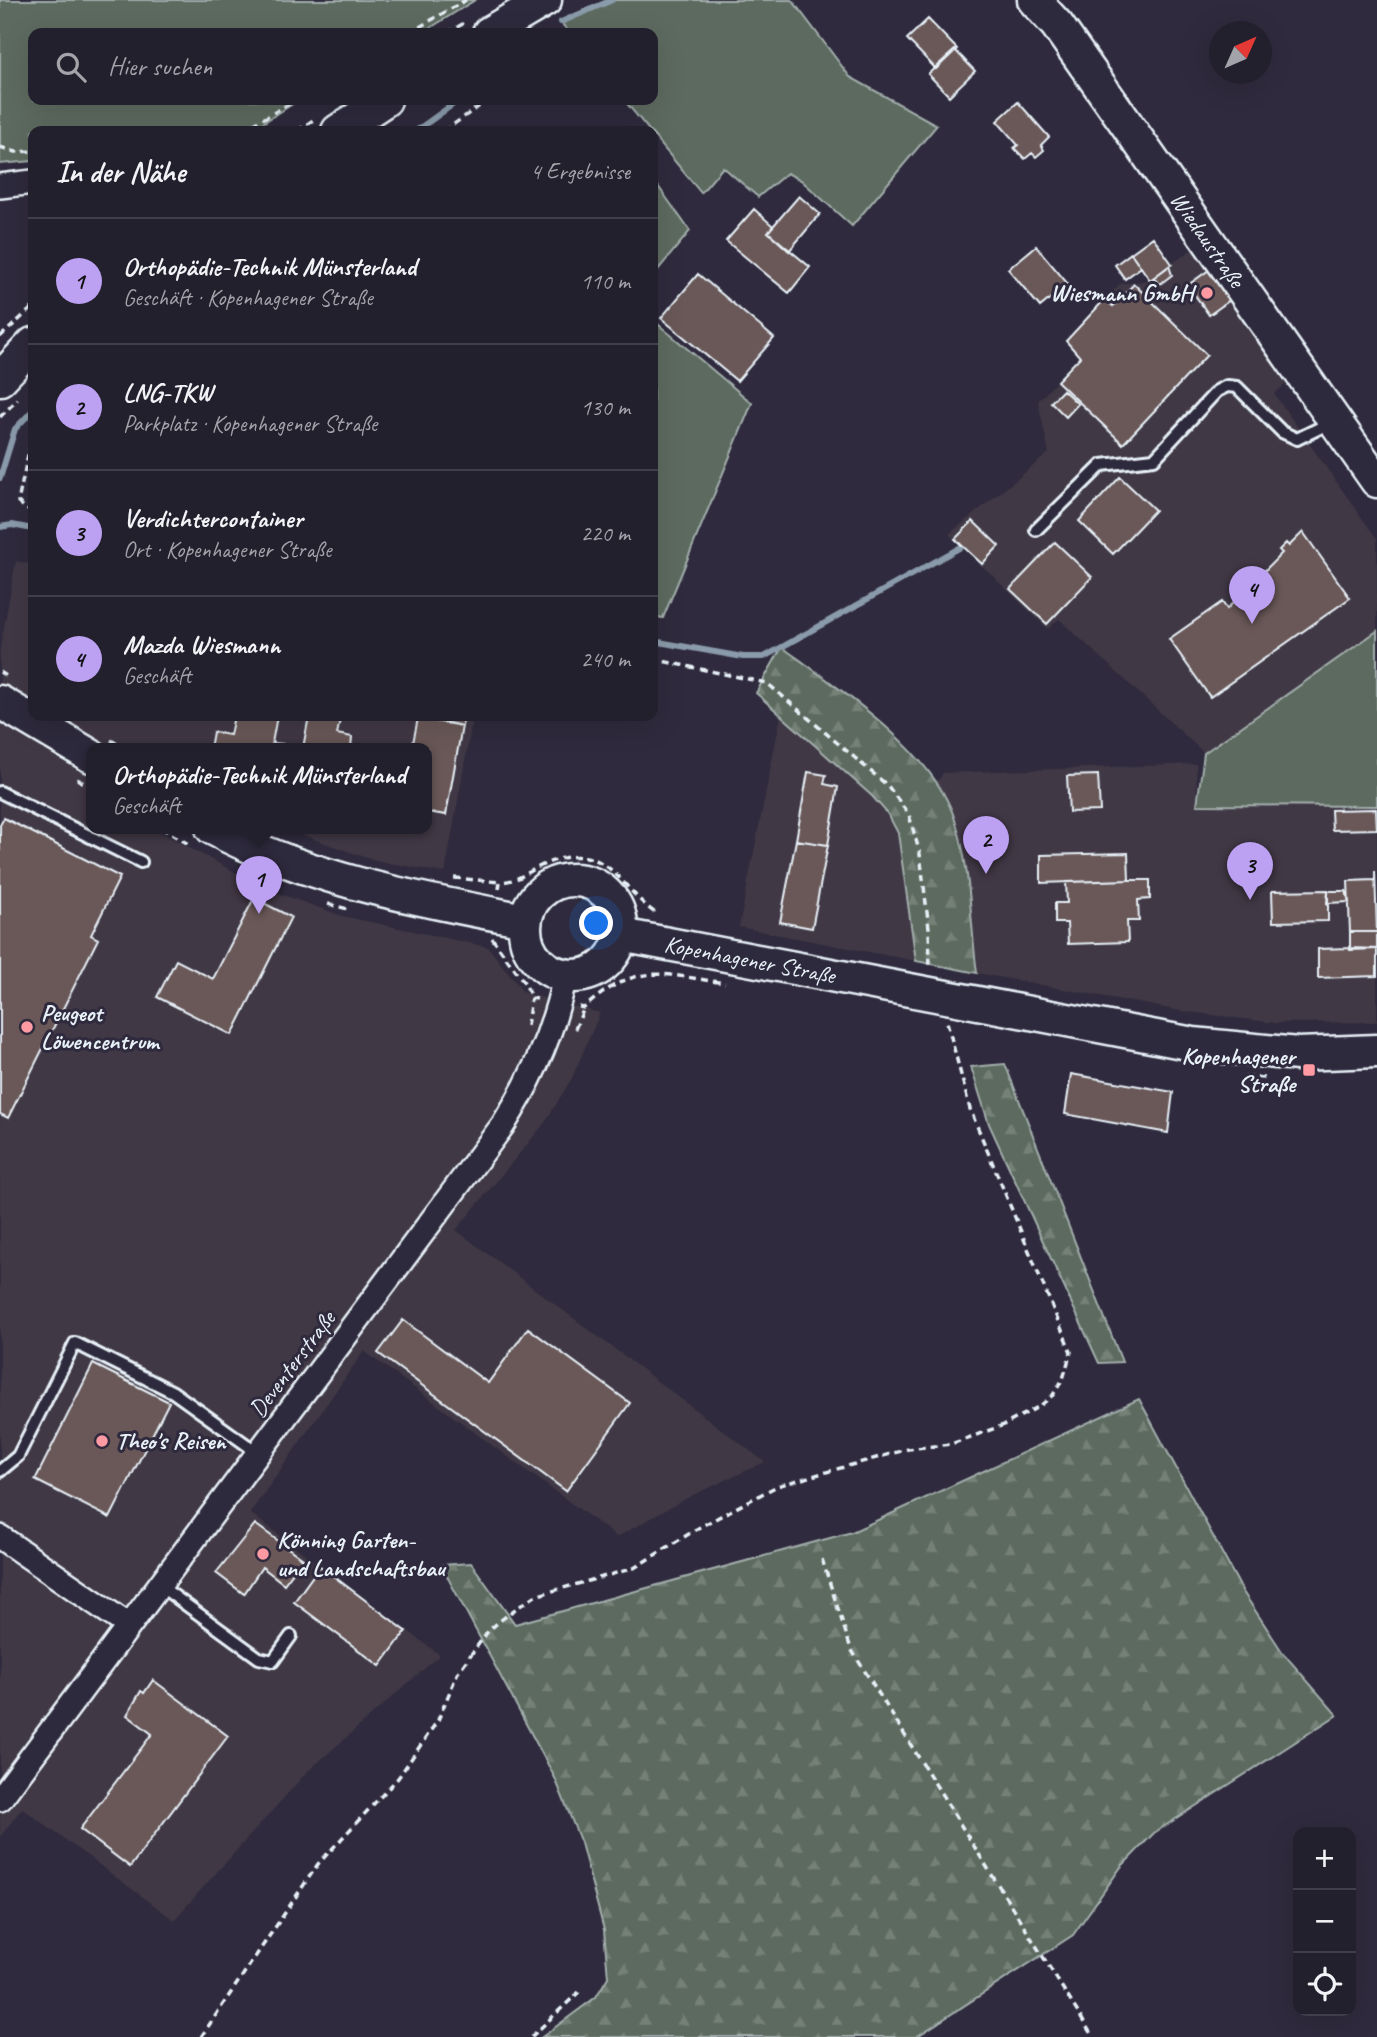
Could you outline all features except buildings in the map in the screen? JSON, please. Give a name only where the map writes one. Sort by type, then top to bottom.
[{"type":"main road","points":[[497,28],[545,0]]},
{"type":"main road","name":"Wiedaustraße","points":[[1034,0],[1087,68],[1377,481]]},
{"type":"main road","points":[[346,126],[377,105]]},
{"type":"main road","points":[[0,379],[28,349]]},
{"type":"main road","points":[[0,702],[28,719]]},
{"type":"main road","points":[[31,721],[86,754]]},
{"type":"main road","points":[[225,834],[265,853],[337,879],[395,895],[510,917],[556,883],[572,880],[588,882],[612,900],[618,912],[648,926],[603,967],[562,990],[537,961],[510,917]]},
{"type":"main road","name":"Kopenhagener Straße","points":[[648,926],[936,978],[1204,1045],[1298,1054],[1377,1051]]},
{"type":"street","points":[[0,186],[28,183]]},
{"type":"street","name":"Deventerstraße","points":[[0,1799],[503,1125],[535,1070],[562,990]]},
{"type":"street","points":[[0,1537],[129,1626]]},
{"type":"lane","points":[[1036,530],[1102,465],[1154,458],[1217,391],[1227,386],[1237,387],[1282,432],[1297,439],[1335,421]]},
{"type":"lane","points":[[0,792],[141,862]]},
{"type":"lane","points":[[0,1471],[18,1456],[75,1343],[173,1392],[258,1453]]},
{"type":"lane","points":[[159,1585],[259,1658],[273,1661],[291,1636]]},
{"type":"path","points":[[418,28],[466,0]]},
{"type":"path","points":[[251,126],[287,105]]},
{"type":"path","points":[[451,126],[481,105]]},
{"type":"path","points":[[0,147],[16,152],[28,151]]},
{"type":"path","points":[[0,337],[28,312]]},
{"type":"path","points":[[28,455],[18,502],[28,510]]},
{"type":"path","points":[[201,2037],[318,1864],[398,1778],[438,1720],[458,1672],[489,1630],[511,1612],[535,1596],[634,1568],[700,1527],[777,1486],[908,1449],[951,1444],[1004,1425],[1040,1406],[1052,1395],[1071,1360],[1071,1352],[970,1109],[936,978],[920,854],[909,815],[888,786],[767,683],[658,660]]},
{"type":"path","points":[[579,858],[600,862],[615,870],[643,904],[648,926],[644,973],[629,976],[584,1008],[562,990],[531,998],[501,949],[491,942],[510,917],[500,882],[523,878],[543,864],[579,858]]},
{"type":"path","points":[[822,1559],[851,1649],[1093,2037]]},
{"type":"path","points":[[531,2037],[579,1992]]},
{"type":"shaded area","points":[[1191,250],[1209,266],[1286,384],[1274,394],[1377,539],[1377,631],[1204,753],[1059,619],[1048,629],[949,534],[1049,453],[1038,401],[1079,358],[1066,341],[1120,284],[1150,280]]},
{"type":"shaded area","points":[[16,561],[28,564],[28,721],[472,721],[445,873],[373,860],[299,834],[432,834],[432,743],[86,743],[86,834],[164,834],[264,888],[342,916],[488,947],[524,993],[600,1013],[572,1078],[544,1124],[456,1230],[765,1462],[689,1497],[617,1537],[364,1351],[250,1513],[440,1655],[307,1772],[174,1920],[22,1808],[0,1837],[0,649]]},
{"type":"shaded area","points":[[781,715],[873,796],[888,814],[898,833],[916,961],[739,927]]},
{"type":"shaded area","points":[[1196,764],[1197,805],[1377,806],[1377,1022],[1276,1023],[1181,1011],[977,973],[962,853],[953,814],[937,782],[943,773]]},
{"type":"green space","points":[[0,0],[475,0],[430,28],[28,28],[28,105],[291,105],[258,126],[28,126],[28,161],[0,164]]},
{"type":"green space","points":[[614,0],[792,0],[850,77],[937,125],[852,226],[801,180],[787,173],[758,197],[723,167],[701,193],[658,141],[658,126],[646,126],[628,105],[658,105],[658,28],[566,28],[561,23]]},
{"type":"green space","points":[[658,186],[690,231],[658,270]]},
{"type":"green space","points":[[658,324],[752,403],[663,618],[658,617]]},
{"type":"green space","points":[[1377,631],[1377,806],[1197,805],[1204,753]]},
{"type":"green space","points":[[782,647],[880,721],[924,766],[941,790],[953,814],[963,852],[977,973],[916,961],[898,833],[888,814],[872,796],[756,693]]},
{"type":"green space","points":[[1005,1064],[1122,1362],[1099,1363],[989,1124],[971,1067]]},
{"type":"green space","points":[[1139,1399],[1243,1592],[1283,1653],[1337,1715],[1154,1833],[1121,1867],[1073,1935],[916,2037],[542,2037],[596,1997],[608,1977],[604,1930],[581,1843],[555,1778],[441,1565],[471,1563],[515,1624],[852,1532]]},
{"type":"waterway","points":[[561,22],[612,0]]},
{"type":"waterway","points":[[423,126],[452,105]]},
{"type":"waterway","points":[[0,478],[15,429],[28,415]]},
{"type":"waterway","points":[[0,527],[12,525],[28,528]]},
{"type":"waterway","points":[[658,642],[743,657],[764,657],[961,547]]},
{"type":"place","name":"Wiesmann GmbH","points":[[1207,293]]},
{"type":"place","name":"Mazda Wiesmann","points":[[1252,624]]},
{"type":"place","name":"LNG-TKW","points":[[986,874]]},
{"type":"place","name":"Verdichtercontainer","points":[[1250,900]]},
{"type":"place","name":"Orthopädie-Technik Münsterland","points":[[259,914]]},
{"type":"place","name":"Peugeot Löwencentrum","points":[[27,1027]]},
{"type":"place","name":"Kopenhagener Straße","points":[[1309,1070]]},
{"type":"place","name":"Theo's Reisen","points":[[102,1441]]},
{"type":"place","name":"Könning Garten- und Landschaftsbau","points":[[263,1554]]}]
